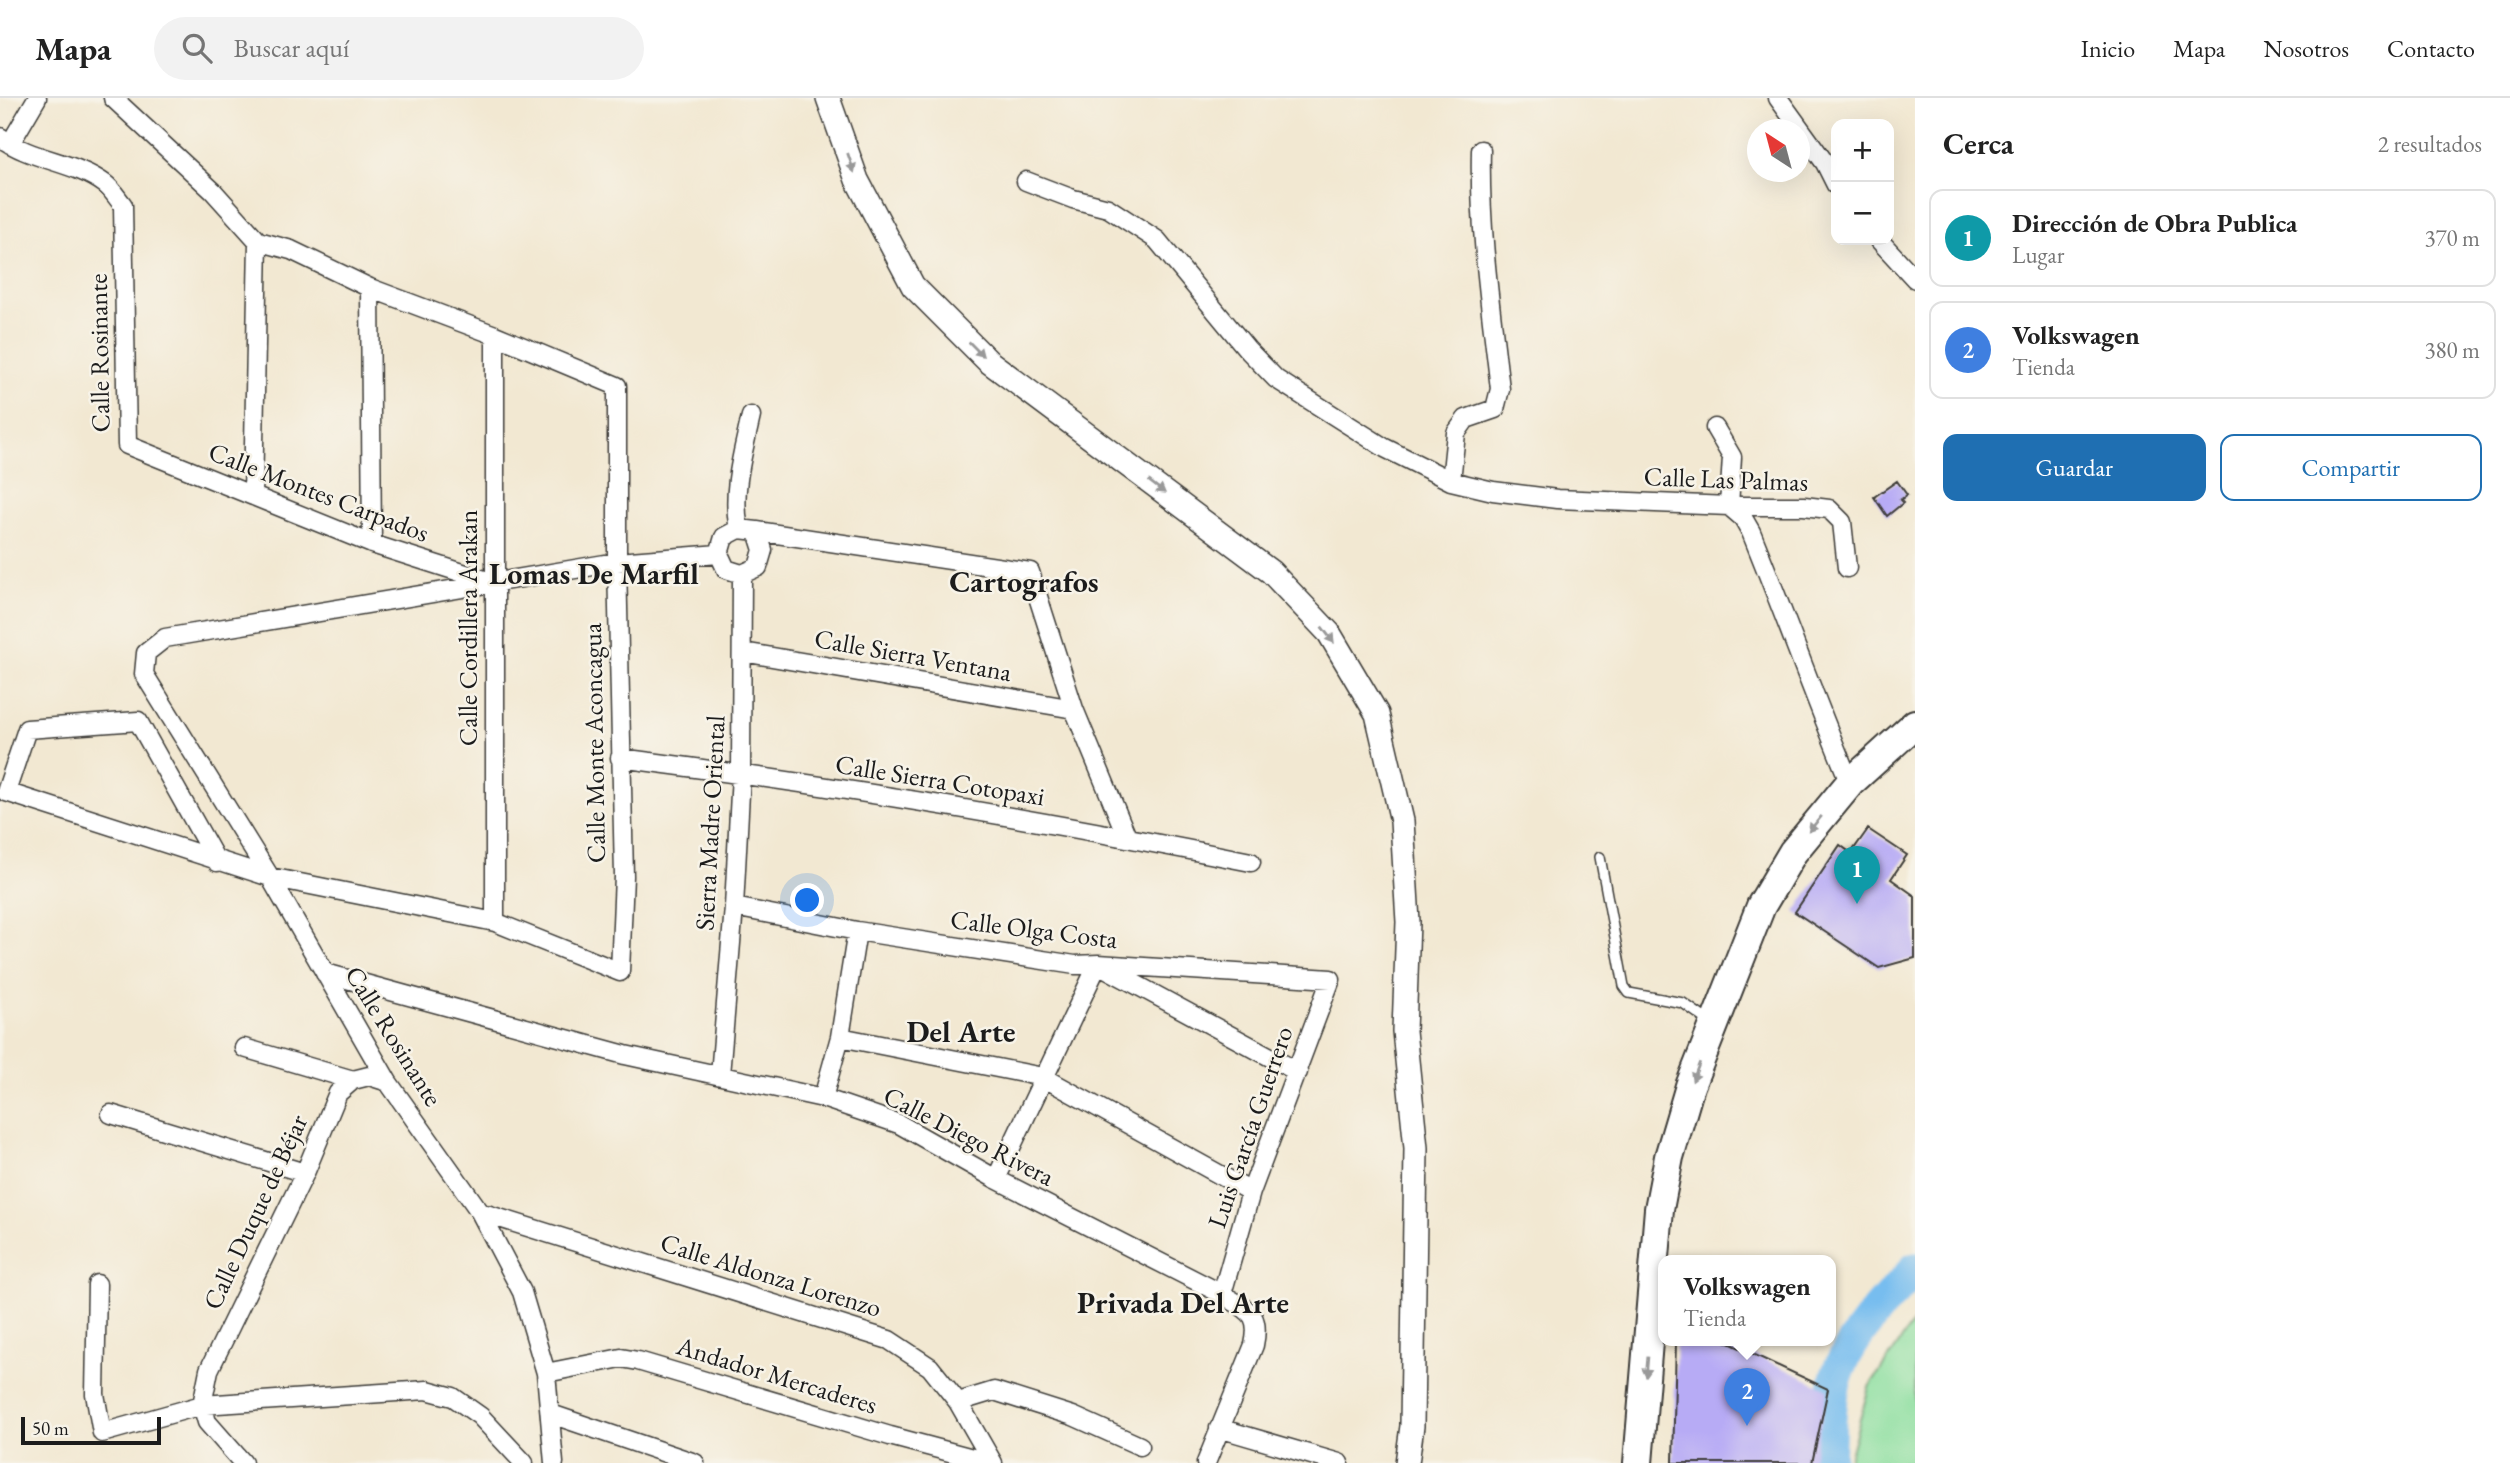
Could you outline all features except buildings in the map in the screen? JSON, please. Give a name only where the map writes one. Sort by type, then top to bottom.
[{"type":"main road","points":[[1638,1463],[1658,1209],[1669,1157],[1690,1086],[1761,906],[1793,852],[1850,783],[1915,724]]},
{"type":"street","points":[[5,141],[37,98]]},
{"type":"street","points":[[113,98],[213,191],[258,241],[291,250],[370,288],[495,335]]},
{"type":"street","points":[[828,98],[856,180],[913,286],[988,361],[1271,572],[1329,633],[1377,714],[1402,821],[1408,922],[1404,1031],[1416,1148],[1412,1426],[1407,1463]]},
{"type":"street","points":[[1778,98],[1825,163],[1834,182]]},
{"type":"street","name":"Calle Rosinante","points":[[5,141],[50,162],[84,171],[108,186],[122,205],[127,445]]},
{"type":"street","points":[[1451,481],[1456,433],[1466,419],[1495,409],[1500,389],[1485,267],[1480,190],[1481,150]]},
{"type":"street","name":"Calle Las Palmas","points":[[1026,181],[1073,199],[1108,208],[1157,240],[1276,379],[1385,448],[1451,481],[1493,491],[1557,499],[1829,509],[1842,522],[1847,568]]},
{"type":"street","points":[[253,496],[258,241]]},
{"type":"street","points":[[1884,245],[1915,279]]},
{"type":"street","points":[[370,288],[372,544]]},
{"type":"street","name":"Calle Monte Aconcagua","points":[[495,335],[617,386],[617,562],[624,876],[620,972],[495,922]]},
{"type":"street","name":"Calle Cordillera Arakan","points":[[495,335],[495,922]]},
{"type":"street","points":[[751,416],[739,470],[735,511],[748,530],[763,550],[758,567],[742,574],[726,569],[719,554],[724,537],[748,530],[1030,572],[1074,709],[1127,837]]},
{"type":"street","points":[[1715,428],[1732,457],[1729,506],[1743,518],[1751,532],[1850,783]]},
{"type":"street","name":"Calle Montes Carpados","points":[[127,445],[372,544],[494,583]]},
{"type":"street","points":[[494,583],[617,562],[719,554]]},
{"type":"street","name":"Sierra Madre Oriental","points":[[720,1075],[734,906],[741,774],[742,574]]},
{"type":"street","name":"Calle Rosinante","points":[[494,583],[165,638],[146,653],[144,674],[270,877],[388,1082],[480,1212],[522,1292],[546,1373],[554,1463]]},
{"type":"street","name":"Calle Sierra Ventana","points":[[743,652],[1074,709]]},
{"type":"street","points":[[217,862],[138,721],[27,729],[6,792],[217,862],[270,877],[495,922]]},
{"type":"street","name":"Calle Sierra Cotopaxi","points":[[620,758],[741,774],[1127,837],[1251,862]]},
{"type":"street","name":"Calle Olga Costa","points":[[734,906],[856,931],[1075,965],[1098,964],[1331,979]]},
{"type":"street","points":[[823,1098],[840,1037],[856,931]]},
{"type":"street","points":[[996,1178],[1098,964],[1298,1072]]},
{"type":"street","name":"Calle Diego Rivera","points":[[325,973],[625,1055],[823,1098],[899,1124],[996,1178],[1222,1294],[1251,1313],[1258,1328],[1254,1345],[1206,1463]]},
{"type":"street","name":"Luis García Guerrero","points":[[1222,1294],[1251,1192],[1331,979]]},
{"type":"street","points":[[840,1037],[1043,1077],[1251,1192]]},
{"type":"street","points":[[244,1048],[353,1080],[369,1076],[388,1082]]},
{"type":"street","name":"Calle Duque de Béjar","points":[[202,1405],[209,1370],[305,1174],[338,1093],[353,1080]]},
{"type":"street","points":[[111,1114],[305,1174]]},
{"type":"street","name":"Calle Aldonza Lorenzo","points":[[480,1212],[889,1340],[930,1367],[958,1402],[992,1463]]},
{"type":"street","points":[[97,1284],[95,1394],[102,1433],[202,1405],[427,1390],[453,1396],[480,1416],[524,1463]]},
{"type":"street","name":"Andador Mercaderes","points":[[546,1373],[621,1358],[638,1361],[890,1436],[992,1463]]},
{"type":"street","points":[[958,1402],[994,1391],[1073,1416],[1140,1446]]},
{"type":"street","points":[[202,1405],[207,1422],[243,1463]]},
{"type":"street","points":[[551,1414],[695,1463]]},
{"type":"street","points":[[1219,1428],[1339,1463]]},
{"type":"lane","points":[[1600,857],[1624,986],[1629,993],[1683,1003],[1714,1025]]},
{"type":"green space","points":[[1915,1320],[1915,1463],[1849,1463],[1869,1387]]},
{"type":"waterway","points":[[1828,1463],[1831,1402],[1840,1367],[1864,1327],[1915,1269]]},
{"type":"place","name":"Dirección de Obra Publica","points":[[1857,904]]},
{"type":"place","name":"Volkswagen","points":[[1747,1426]]},
{"type":"district","name":"Lomas De Marfil","points":[[594,573]]},
{"type":"district","name":"Cartografos","points":[[1024,581]]},
{"type":"district","name":"Del Arte","points":[[961,1031]]},
{"type":"district","name":"Privada Del Arte","points":[[1183,1302]]}]
